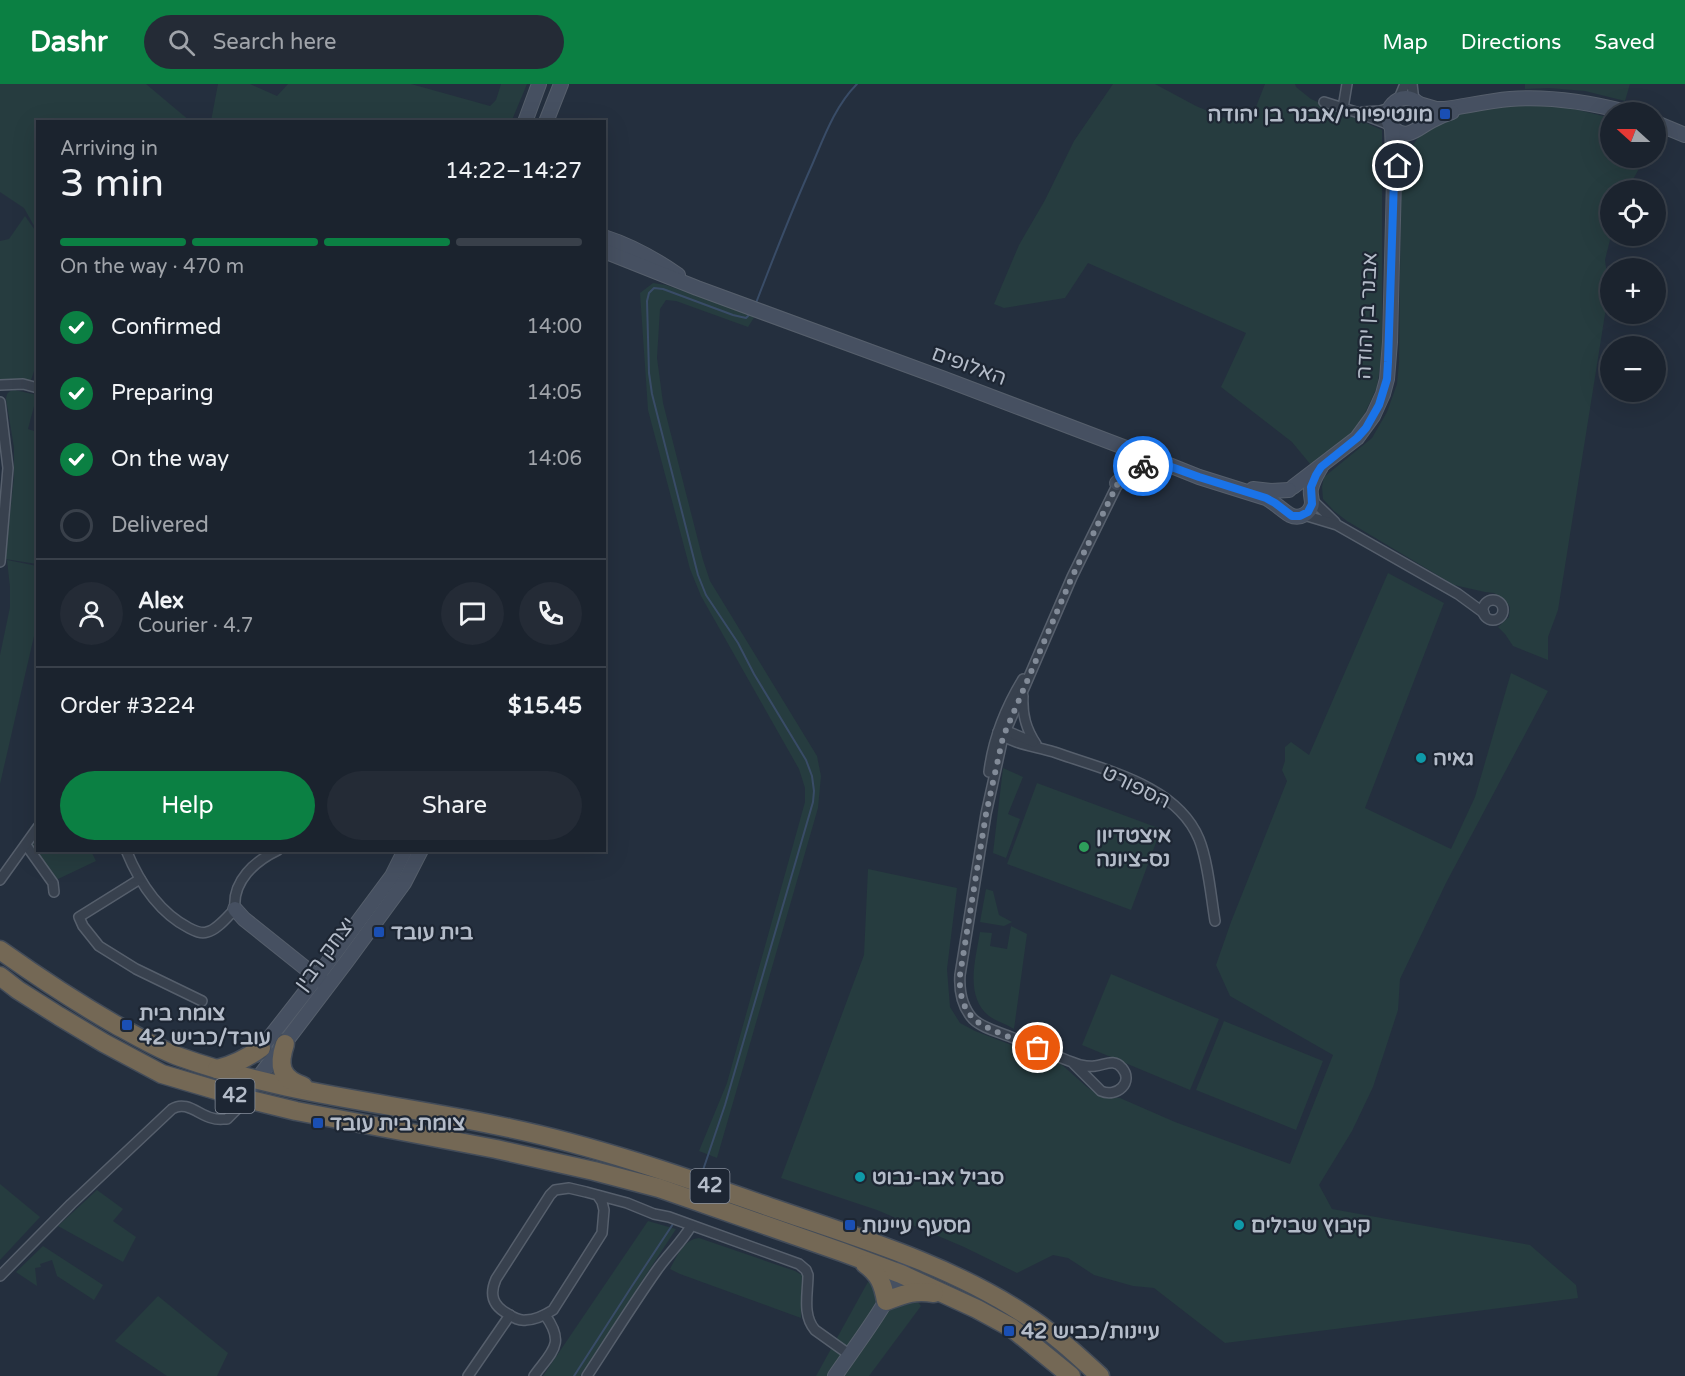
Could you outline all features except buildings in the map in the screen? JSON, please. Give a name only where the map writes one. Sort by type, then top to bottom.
[{"type":"highway","name":"42","points":[[0,950],[45,983],[155,1047],[180,1057],[250,1078],[510,1128],[613,1154],[928,1264],[1019,1311],[1047,1330],[1100,1376]]},
{"type":"highway","name":"42","points":[[0,976],[18,990],[104,1044],[162,1074],[296,1111],[496,1149],[659,1188],[901,1274],[1012,1328],[1071,1376]]},
{"type":"highway","points":[[285,1044],[280,1059],[283,1072],[287,1077],[294,1083],[327,1094]]},
{"type":"highway","points":[[217,1069],[249,1057],[261,1048]]},
{"type":"highway","points":[[842,1252],[872,1269],[879,1276],[886,1301],[918,1291],[947,1295]]},
{"type":"street","points":[[526,120],[539,84]]},
{"type":"street","points":[[547,120],[561,84]]},
{"type":"street","points":[[1343,108],[1347,84]]},
{"type":"street","points":[[1391,127],[1388,120],[1392,106],[1400,96],[1405,84]]},
{"type":"street","points":[[1412,84],[1423,114],[1423,119],[1416,131]]},
{"type":"street","points":[[1359,113],[1392,106],[1403,99],[1436,109],[1508,99],[1547,99],[1600,106]]},
{"type":"street","points":[[1324,102],[1359,113],[1402,134],[1416,131],[1439,117],[1468,105]]},
{"type":"street","name":"אבנר בן יהודה","points":[[1291,488],[1347,448],[1366,428],[1379,405],[1387,379],[1394,179],[1391,127]]},
{"type":"street","points":[[1666,127],[1685,135]]},
{"type":"street","name":"אבנר בן יהודה","points":[[1394,179],[1404,144],[1416,131]]},
{"type":"street","name":"האלופים","points":[[606,238],[645,254],[697,288]]},
{"type":"street","name":"האלופים","points":[[606,252],[1166,465],[1266,498],[1285,511]]},
{"type":"street","points":[[0,385],[23,384],[36,387]]},
{"type":"street","points":[[0,402],[8,468],[0,562]]},
{"type":"street","points":[[986,814],[990,759],[1024,689],[1072,577],[1134,451]]},
{"type":"street","points":[[1118,483],[1135,469],[1154,464],[1166,465]]},
{"type":"street","points":[[1304,515],[1310,509],[1313,481],[1321,467]]},
{"type":"street","name":"האלופים","points":[[1224,485],[1270,491],[1291,488]]},
{"type":"street","points":[[1344,529],[1328,516],[1303,488],[1291,488],[1285,493],[1282,502],[1285,511],[1296,517],[1304,515],[1324,520],[1344,529],[1458,594],[1488,618],[1494,620],[1502,615],[1502,605],[1497,601],[1479,600],[1458,594]]},
{"type":"street","points":[[1484,613],[1485,604],[1490,601]]},
{"type":"street","points":[[1039,654],[1017,689],[1002,734],[986,814],[959,987],[970,1014],[980,1023],[1073,1063],[1086,1066],[1116,1063],[1123,1070],[1126,1079],[1117,1092],[1106,1093],[1073,1063]]},
{"type":"street","points":[[1024,689],[1022,708],[1024,722],[1036,744]]},
{"type":"street","name":"הספורט","points":[[1002,734],[1021,743],[1048,750],[1129,779],[1179,808],[1191,824],[1202,846],[1215,921]]},
{"type":"street","name":"הספורט","points":[[1002,734],[1019,736],[1048,750]]},
{"type":"street","points":[[998,757],[1005,749],[1021,743]]},
{"type":"street","points":[[0,880],[36,830]]},
{"type":"street","points":[[26,844],[53,884],[54,891]]},
{"type":"street","points":[[127,852],[140,879],[152,896],[166,912],[184,925],[206,933],[235,909]]},
{"type":"street","points":[[274,852],[260,860],[245,876],[236,891],[235,909],[244,919],[323,981]]},
{"type":"street","name":"יצחק רבין","points":[[250,1078],[285,1044],[323,981],[334,954],[392,876],[404,852]]},
{"type":"street","name":"יצחק רבין","points":[[243,1098],[261,1048],[323,981],[404,883],[420,852]]},
{"type":"street","points":[[140,879],[78,917],[99,946],[136,969],[202,1001]]},
{"type":"street","points":[[300,963],[313,963],[334,954]]},
{"type":"street","points":[[1097,1087],[1094,1078],[1101,1065]]},
{"type":"street","points":[[0,1276],[71,1204],[172,1109],[184,1106],[211,1118],[227,1119],[237,1109],[243,1098]]},
{"type":"street","points":[[598,1196],[602,1202],[604,1214],[603,1231],[553,1310],[527,1320],[520,1320],[502,1311],[494,1303],[492,1290],[496,1279],[545,1200],[555,1190],[578,1190],[621,1202],[671,1218],[803,1266],[808,1275],[807,1314],[810,1324],[850,1355]]},
{"type":"street","points":[[604,1214],[612,1205],[621,1202]]},
{"type":"street","points":[[587,1376],[657,1269],[684,1238],[691,1226]]},
{"type":"street","points":[[835,1376],[886,1301],[901,1274],[907,1256]]},
{"type":"street","points":[[468,1376],[510,1315]]},
{"type":"street","points":[[534,1376],[556,1341],[553,1327],[544,1315]]},
{"type":"green space","points":[[0,84],[146,84],[189,120],[36,120],[36,229],[24,208],[0,192]]},
{"type":"green space","points":[[218,84],[250,84],[277,96],[288,84],[411,84],[490,106],[496,100],[501,84],[527,84],[512,120],[211,120]]},
{"type":"green space","points":[[1113,84],[1155,84],[1196,106],[1229,120],[1243,122],[1254,112],[1265,84],[1295,84],[1311,99],[1382,130],[1382,353],[1377,387],[1365,413],[1350,436],[1311,465],[1292,442],[1221,387],[1246,333],[1088,263],[1065,298],[1004,308],[994,304],[1019,245],[1045,200],[1074,141]]},
{"type":"green space","points":[[1525,84],[1630,84],[1625,101],[1585,91],[1525,89]]},
{"type":"green space","points":[[1527,104],[1566,107],[1600,115],[1600,168],[1639,168],[1633,180],[1600,180],[1600,246],[1608,246],[1606,258],[1600,258],[1600,324],[1603,324],[1558,610],[1548,637],[1548,660],[1513,646],[1498,627],[1509,617],[1510,607],[1505,600],[1494,593],[1454,585],[1347,521],[1323,499],[1324,477],[1372,438],[1387,412],[1397,384],[1401,185],[1412,147],[1419,136],[1457,115]]},
{"type":"green space","points":[[25,216],[36,232],[36,365],[31,380],[0,380],[0,241],[9,239]]},
{"type":"green space","points":[[653,283],[666,285],[755,316],[748,327],[676,301],[666,300],[660,309],[657,358],[663,403],[710,581],[817,756],[821,776],[818,808],[717,1158],[699,1151],[727,1083],[805,802],[805,788],[799,769],[701,596],[690,569],[648,410],[640,293]]},
{"type":"green space","points":[[11,391],[36,395],[28,429],[36,432],[36,564],[5,559],[14,477],[14,448],[6,399]]},
{"type":"green space","points":[[7,560],[36,566],[36,627],[0,784],[0,655],[10,607]]},
{"type":"green space","points":[[1388,573],[1444,603],[1365,808],[1451,849],[1475,797],[1511,673],[1548,691],[1446,883],[1400,979],[1398,1010],[1373,1087],[1352,1131],[1319,1185],[1332,1209],[1530,1245],[1576,1285],[1578,1298],[1225,1343],[1154,1288],[1133,1286],[1094,1275],[1068,1258],[1053,1255],[1017,1273],[964,1247],[877,1210],[781,1178],[864,955],[868,869],[957,888],[947,969],[950,1007],[960,1023],[1061,1064],[1100,1096],[1120,1098],[1175,1122],[1290,1164],[1333,1055],[1230,996],[1216,965],[1287,781],[1282,770],[1285,761],[1285,747],[1291,742],[1309,755]]},
{"type":"green space","points":[[1003,768],[1023,777],[1008,814],[1020,819],[1006,858],[993,853]]},
{"type":"green space","name":"איצטדיון נס-ציונה","points":[[1037,783],[1161,829],[1131,910],[1007,864]]},
{"type":"green space","points":[[36,838],[36,852],[92,852],[96,861],[56,880],[31,846]]},
{"type":"green space","points":[[986,889],[993,891],[999,915],[1012,922],[1004,926],[980,922]]},
{"type":"green space","points":[[1011,926],[1027,934],[1014,1029],[989,1016],[981,1008],[974,987],[974,965],[980,932],[992,933],[990,946],[1007,949]]},
{"type":"green space","points":[[1111,974],[1219,1019],[1190,1090],[1082,1045]]},
{"type":"green space","points":[[1224,1021],[1323,1061],[1296,1130],[1196,1090]]},
{"type":"green space","points":[[0,1184],[40,1217],[0,1260]]},
{"type":"green space","points":[[97,1190],[123,1209],[113,1221],[136,1237],[123,1262],[58,1226]]},
{"type":"green space","points":[[648,1221],[676,1229],[580,1376],[543,1376]]},
{"type":"green space","points":[[699,1238],[802,1275],[801,1318],[670,1269],[685,1245]]},
{"type":"green space","points":[[43,1246],[103,1285],[94,1300],[57,1276],[52,1260],[35,1268],[37,1286],[16,1272]]},
{"type":"green space","points":[[869,1280],[876,1286],[878,1303],[830,1376],[816,1376]]},
{"type":"green space","points":[[158,1296],[228,1353],[217,1376],[167,1376],[115,1341]]},
{"type":"green space","points":[[914,1297],[921,1306],[869,1376],[841,1376],[885,1309]]},
{"type":"waterway","points":[[756,303],[826,133],[842,102],[857,84]]},
{"type":"waterway","points":[[701,1176],[725,1105],[813,802],[814,791],[812,776],[806,760],[738,643],[706,595],[698,575],[652,394],[649,373],[647,301],[649,293],[654,288],[663,289],[733,315],[746,318],[751,313]]},
{"type":"waterway","points":[[574,1376],[675,1221]]},
{"type":"way so far","points":[[1038,1048],[975,1020],[964,1005],[961,996],[960,975],[986,814],[1005,732],[1072,577],[1118,483],[1135,469],[1143,466]]},
{"type":"place","name":"מונטיפיורי/אבנר בן יהודה","points":[[1445,114]]},
{"type":"place","name":"גאיה","points":[[1421,758]]},
{"type":"place","name":"איצטדיון נס-ציונה","points":[[1084,847]]},
{"type":"place","name":"בית עובד","points":[[379,932]]},
{"type":"place","name":"צומת בית עובד/כביש 42","points":[[127,1025]]},
{"type":"place","name":"צומת בית עובד","points":[[318,1123]]},
{"type":"place","name":"סביל אבו-נבוט","points":[[860,1177]]},
{"type":"place","name":"מסעף עיינות","points":[[850,1225]]},
{"type":"place","name":"קיבוץ שבילים","points":[[1239,1225]]},
{"type":"place","name":"עיינות/כביש 42","points":[[1009,1331]]},
{"type":"route","points":[[1143,466],[1166,465],[1266,498],[1292,516],[1296,517],[1308,512],[1312,504],[1311,487],[1316,475],[1321,467],[1347,448],[1366,428],[1379,405],[1387,379],[1394,179],[1398,166]]}]
